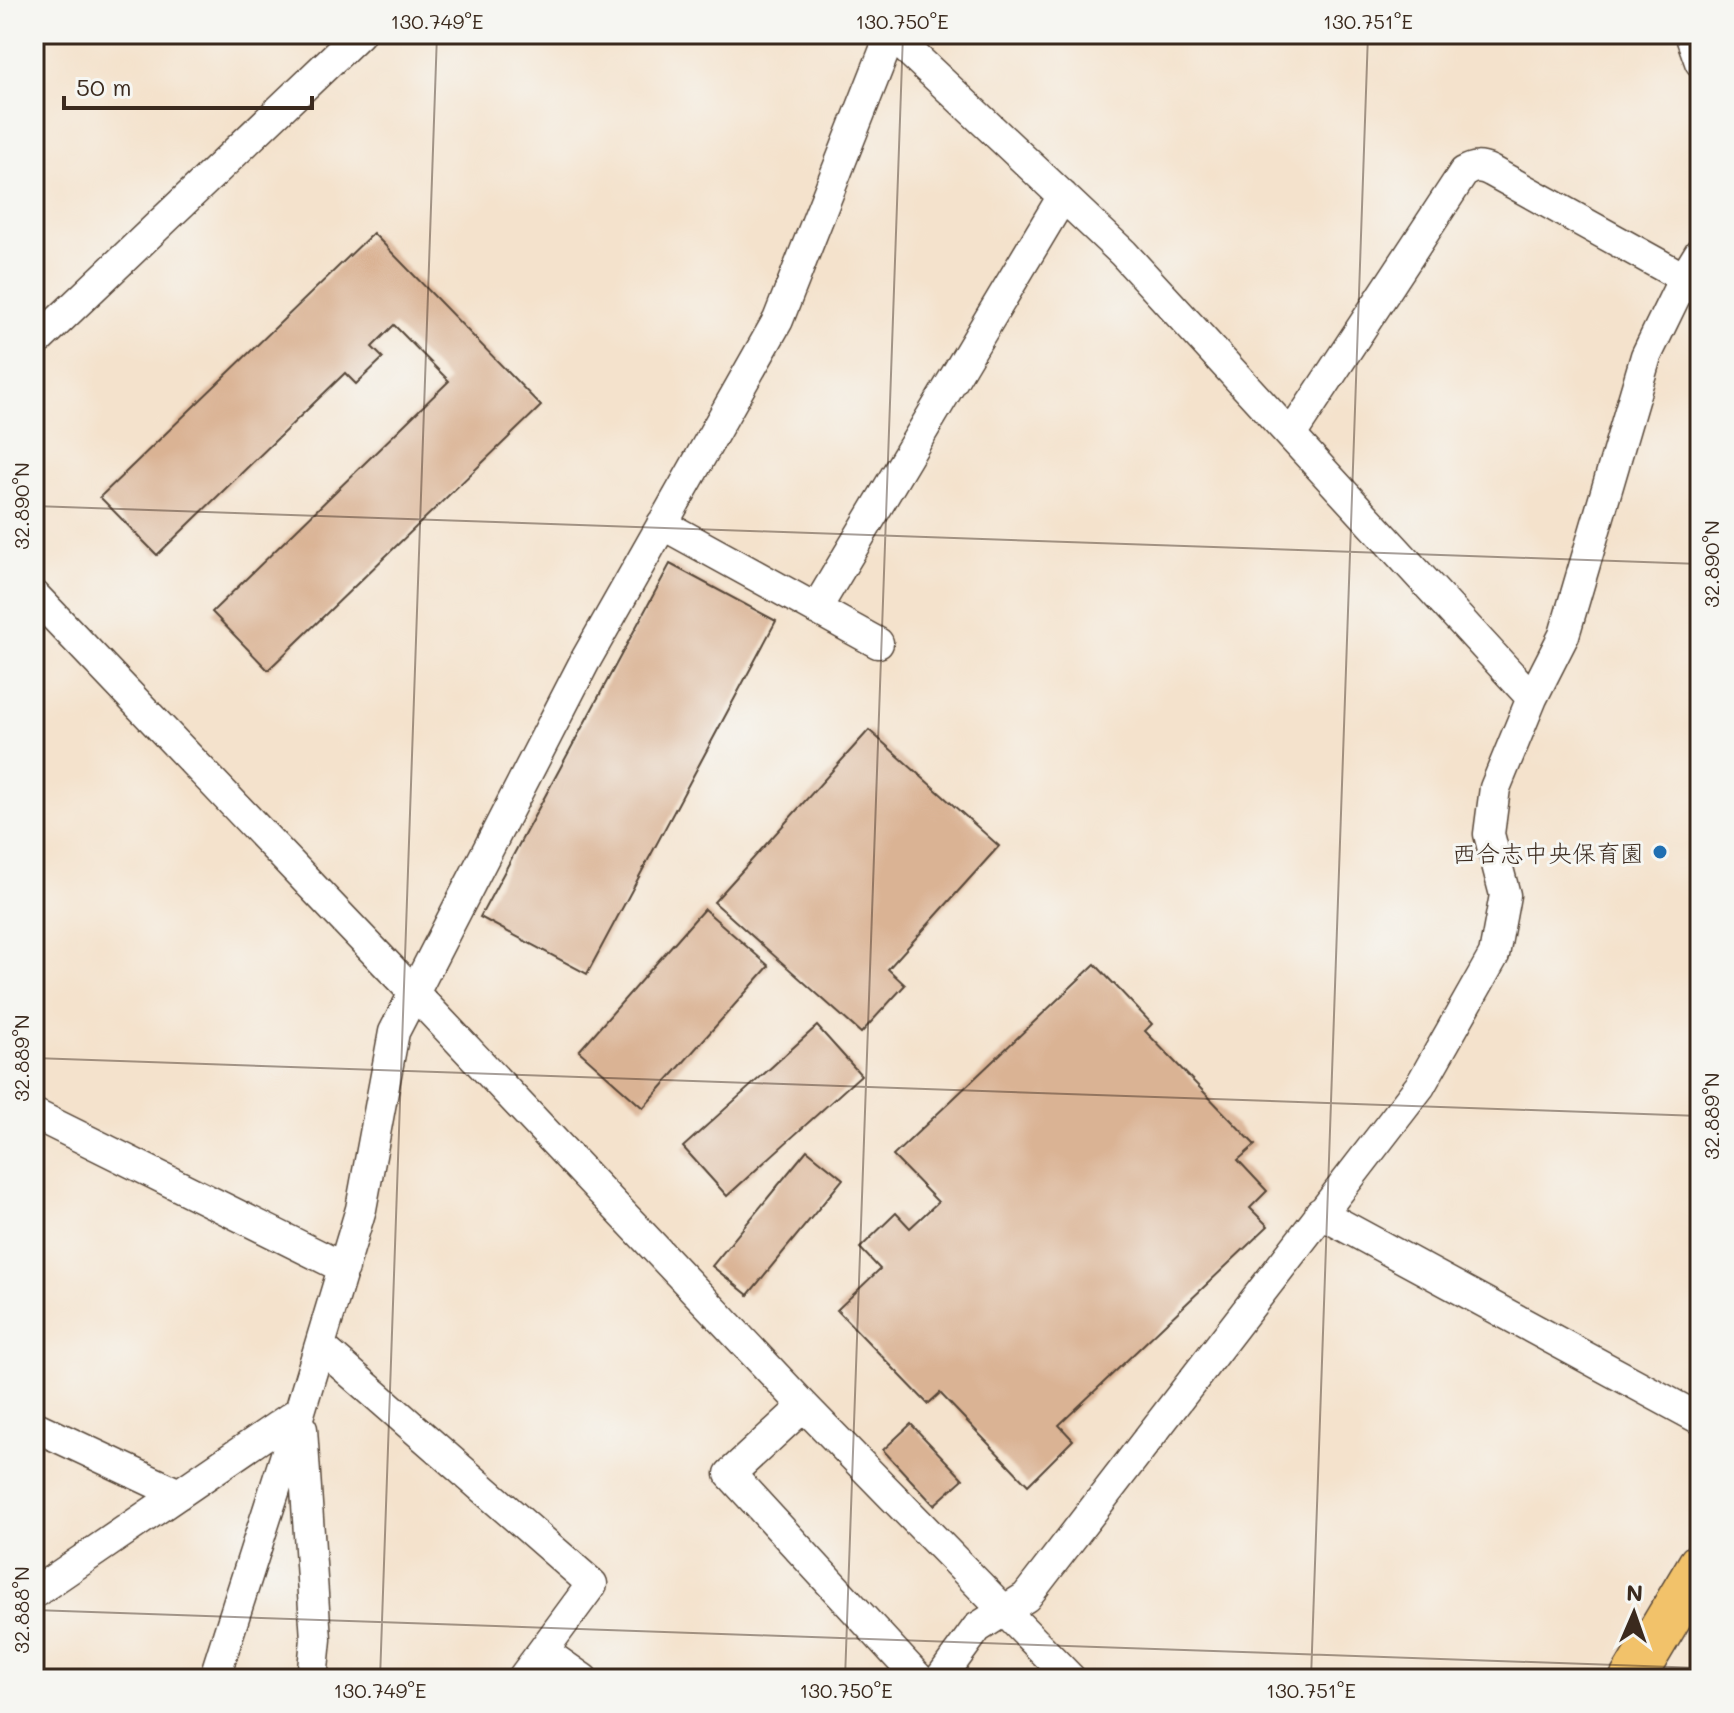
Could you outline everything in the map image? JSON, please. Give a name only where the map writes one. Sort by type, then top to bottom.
[{"type":"highway","points":[[1632,1679],[1700,1565]]},
{"type":"street","points":[[34,344],[359,34]]},
{"type":"street","points":[[214,1679],[361,1209],[394,1032],[585,661],[778,320],[891,34],[1123,253],[1532,698]]},
{"type":"street","points":[[1690,34],[1700,62]]},
{"type":"street","points":[[1291,435],[1464,172],[1472,167],[1482,166],[1684,278]]},
{"type":"street","points":[[816,609],[1063,196]]},
{"type":"street","points":[[940,1679],[977,1628],[1026,1597],[1420,1086],[1494,955],[1505,895],[1489,834],[1495,788],[1532,698],[1564,635],[1646,356],[1700,252]]},
{"type":"street","points":[[662,524],[878,643]]},
{"type":"street","points":[[34,595],[804,1406],[1071,1679]]},
{"type":"street","points":[[34,1114],[344,1268]]},
{"type":"street","points":[[1320,1213],[1700,1419]]},
{"type":"street","points":[[320,1346],[592,1584],[522,1679]]},
{"type":"street","points":[[804,1406],[730,1474],[919,1679]]},
{"type":"street","points":[[34,1593],[300,1411]]},
{"type":"street","points":[[300,1411],[316,1639],[312,1679]]},
{"type":"street","points":[[34,1426],[179,1494]]},
{"type":"street","points":[[543,1651],[583,1679]]},
{"type":"building","points":[[373,233],[541,406],[268,670],[212,612],[449,381],[394,325],[372,347],[383,358],[356,384],[345,373],[157,555],[100,497]]},
{"type":"building","points":[[670,564],[776,621],[587,974],[480,917]]},
{"type":"building","points":[[869,730],[999,846],[888,969],[905,985],[861,1033],[714,902]]},
{"type":"building","points":[[704,909],[769,966],[643,1108],[579,1051]]},
{"type":"building","points":[[1095,964],[1152,1024],[1145,1031],[1255,1145],[1238,1160],[1267,1191],[1250,1208],[1268,1226],[1059,1425],[1073,1440],[1028,1485],[940,1393],[928,1404],[837,1310],[880,1269],[860,1248],[896,1213],[910,1228],[938,1202],[893,1156]]},
{"type":"building","points":[[817,1026],[861,1075],[727,1196],[683,1147]]},
{"type":"building","points":[[807,1150],[843,1179],[748,1295],[712,1266]]},
{"type":"building","points":[[911,1424],[963,1479],[934,1505],[883,1450]]},
{"type":"place","name":"西合志中央保育園","points":[[1660,852]]}]
